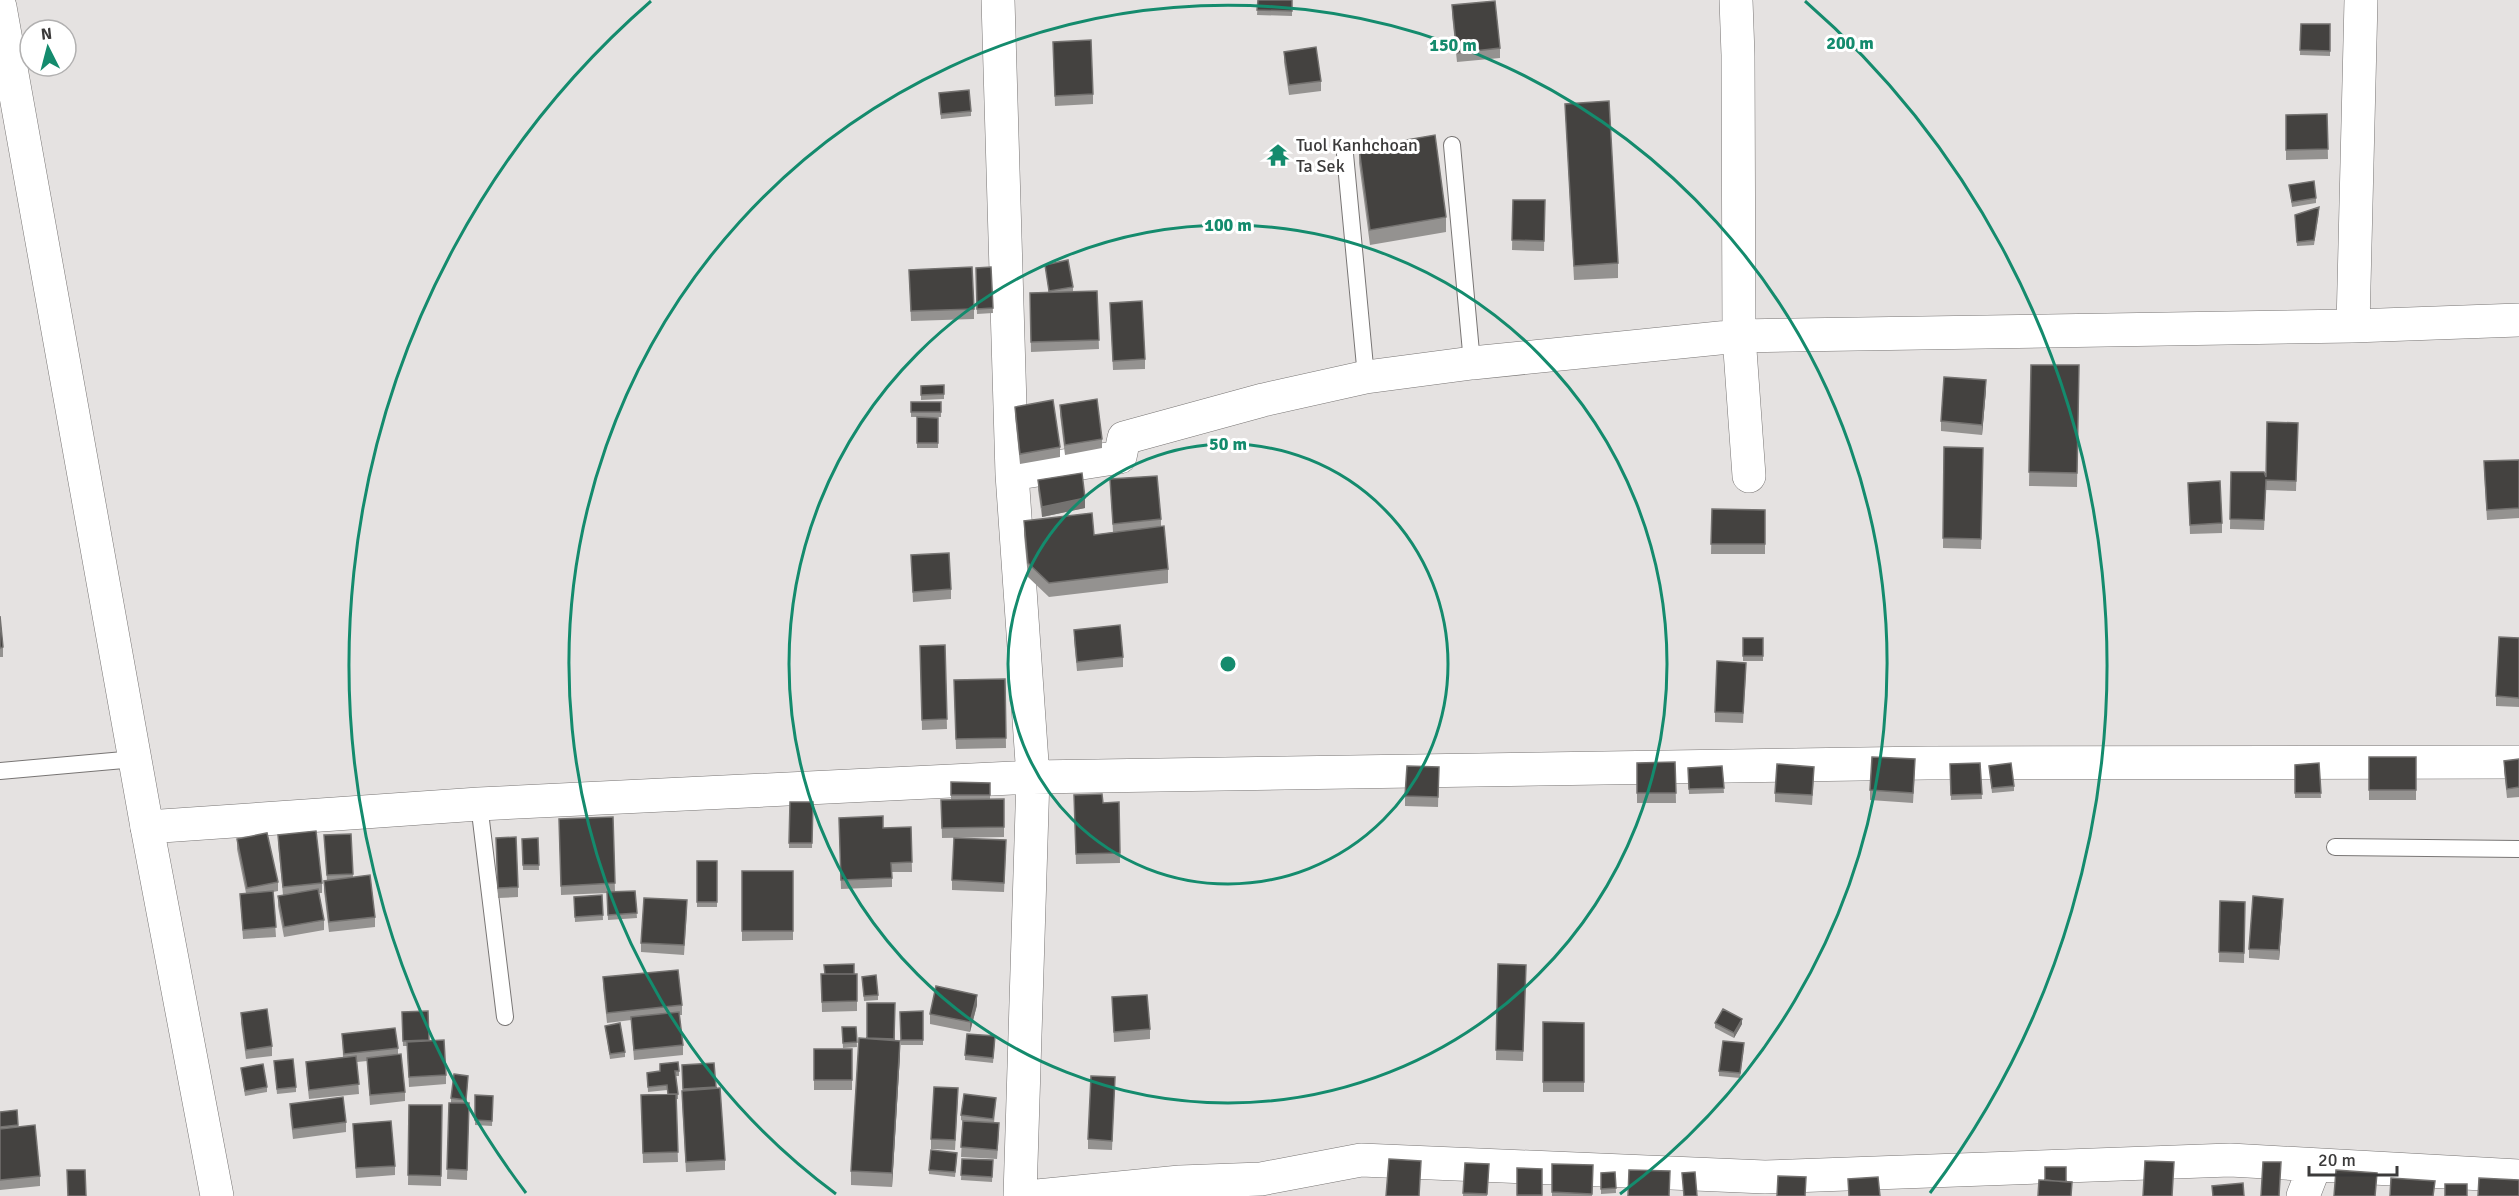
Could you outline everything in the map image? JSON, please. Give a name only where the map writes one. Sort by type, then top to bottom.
[{"type":"street","points":[[998,0],[1012,474],[1033,777],[1020,1196]]},
{"type":"street","points":[[1736,0],[1739,336],[1749,476]]},
{"type":"street","points":[[2353,326],[2361,0]]},
{"type":"street","points":[[0,7],[147,827],[217,1196]]},
{"type":"street","points":[[1012,474],[1120,457],[1124,438],[1236,407],[1366,377],[1472,363],[1739,336],[2353,326],[2519,320]]},
{"type":"street","points":[[147,827],[479,804],[1033,777],[1927,763],[2519,762]]},
{"type":"street","points":[[1037,1196],[1180,1182],[1262,1179],[1361,1160],[1765,1177],[2230,1160],[2519,1176]]},
{"type":"street","points":[[2303,1196],[2315,1165]]},
{"type":"lane","points":[[1452,145],[1472,363]]},
{"type":"lane","points":[[1345,154],[1366,377]]},
{"type":"lane","points":[[0,771],[135,759]]},
{"type":"lane","points":[[479,804],[505,1017]]},
{"type":"lane","points":[[2335,847],[2519,849]]},
{"type":"building","points":[[1258,0],[1292,0],[1292,11],[1257,10]]},
{"type":"building","points":[[1495,1],[1500,48],[1457,53],[1452,5]]},
{"type":"building","points":[[2301,24],[2330,24],[2330,51],[2300,50]]},
{"type":"building","points":[[1091,40],[1093,94],[1055,96],[1053,42]]},
{"type":"building","points":[[1316,47],[1321,81],[1289,85],[1284,52]]},
{"type":"building","points":[[969,90],[971,111],[941,114],[939,93]]},
{"type":"building","points":[[1609,101],[1618,263],[1574,266],[1565,104]]},
{"type":"building","points":[[2327,114],[2328,149],[2286,150],[2286,115]]},
{"type":"building","points":[[1435,135],[1446,217],[1370,230],[1359,148]]},
{"type":"building","points":[[2314,181],[2316,198],[2292,202],[2289,185]]},
{"type":"building","points":[[1513,200],[1545,200],[1544,241],[1512,240]]},
{"type":"building","points":[[2319,207],[2314,240],[2297,242],[2295,215]]},
{"type":"building","points":[[1068,260],[1073,287],[1049,291],[1045,265]]},
{"type":"building","points":[[972,267],[974,309],[911,311],[909,270]]},
{"type":"building","points":[[991,267],[993,308],[977,309],[976,268]]},
{"type":"building","points":[[1097,291],[1099,340],[1031,342],[1030,293]]},
{"type":"building","points":[[1142,301],[1145,359],[1113,361],[1110,303]]},
{"type":"building","points":[[2031,365],[2079,365],[2077,473],[2029,472]]},
{"type":"building","points":[[1944,377],[1986,380],[1982,425],[1941,421]]},
{"type":"building","points":[[944,385],[944,394],[921,395],[921,386]]},
{"type":"building","points":[[1097,399],[1102,439],[1065,445],[1060,405]]},
{"type":"building","points":[[1053,400],[1060,447],[1020,454],[1015,407]]},
{"type":"building","points":[[911,402],[941,402],[941,412],[911,412]]},
{"type":"building","points":[[917,417],[938,418],[938,443],[917,443]]},
{"type":"building","points":[[2267,422],[2298,423],[2296,481],[2266,480],[2264,520],[2230,519],[2231,472],[2264,472],[2266,477]]},
{"type":"building","points":[[1944,447],[1983,448],[1981,539],[1943,538]]},
{"type":"building","points":[[2519,460],[2519,508],[2487,510],[2484,461]]},
{"type":"building","points":[[1082,473],[1085,498],[1042,507],[1038,480]]},
{"type":"building","points":[[1157,476],[1161,519],[1113,524],[1110,479]]},
{"type":"building","points":[[2220,481],[2222,523],[2190,525],[2188,483]]},
{"type":"building","points":[[1712,509],[1765,510],[1765,544],[1711,544]]},
{"type":"building","points":[[1092,513],[1094,535],[1164,526],[1168,569],[1049,583],[1028,563],[1024,521]]},
{"type":"building","points":[[949,553],[951,589],[913,592],[911,555]]},
{"type":"building","points":[[0,616],[3,647],[0,648]]},
{"type":"building","points":[[1120,625],[1123,657],[1077,662],[1074,630]]},
{"type":"building","points":[[2499,637],[2519,638],[2519,698],[2496,696]]},
{"type":"building","points":[[1743,638],[1763,638],[1763,656],[1743,656]]},
{"type":"building","points":[[945,645],[947,719],[922,720],[920,646]]},
{"type":"building","points":[[1717,661],[1746,663],[1743,713],[1715,712]]},
{"type":"building","points":[[1005,679],[1006,738],[956,739],[954,680]]},
{"type":"building","points":[[1872,757],[1915,759],[1913,793],[1870,790]]},
{"type":"building","points":[[2369,757],[2416,757],[2416,790],[2369,790]]},
{"type":"building","points":[[2519,759],[2519,787],[2507,789],[2504,761]]},
{"type":"building","points":[[1675,762],[1676,793],[1637,793],[1637,763]]},
{"type":"building","points":[[1980,763],[1982,794],[1951,795],[1950,764]]},
{"type":"building","points":[[2011,763],[2014,786],[1992,788],[1989,766]]},
{"type":"building","points":[[2319,763],[2321,793],[2295,793],[2295,765]]},
{"type":"building","points":[[1777,764],[1814,767],[1812,795],[1775,793]]},
{"type":"building","points":[[1407,766],[1439,767],[1438,797],[1405,796]]},
{"type":"building","points":[[1722,766],[1724,788],[1689,789],[1688,768]]},
{"type":"building","points":[[951,782],[990,783],[990,795],[951,795]]},
{"type":"building","points":[[1102,794],[1103,803],[1119,802],[1120,853],[1076,854],[1074,795]]},
{"type":"building","points":[[1004,799],[1004,827],[942,828],[941,800]]},
{"type":"building","points":[[790,802],[813,802],[812,843],[789,843]]},
{"type":"building","points":[[883,816],[883,828],[911,827],[912,862],[891,863],[892,878],[841,880],[839,818]]},
{"type":"building","points":[[613,817],[615,883],[561,886],[559,819]]},
{"type":"building","points":[[316,831],[322,883],[283,887],[278,835]]},
{"type":"building","points":[[267,833],[278,882],[247,888],[237,839]]},
{"type":"building","points":[[351,834],[353,874],[327,875],[324,835]]},
{"type":"building","points":[[516,837],[518,887],[498,888],[496,838]]},
{"type":"building","points":[[538,838],[539,865],[523,865],[522,839]]},
{"type":"building","points":[[954,838],[1006,840],[1004,883],[952,880]]},
{"type":"building","points":[[697,861],[717,861],[717,902],[697,902]]},
{"type":"building","points":[[742,871],[793,871],[793,931],[742,931]]},
{"type":"building","points":[[370,875],[375,917],[329,922],[324,881]]},
{"type":"building","points":[[318,889],[324,920],[284,927],[278,896]]},
{"type":"building","points":[[273,891],[276,927],[243,930],[240,894]]},
{"type":"building","points":[[635,891],[637,913],[608,915],[607,892]]},
{"type":"building","points":[[602,895],[603,915],[575,917],[574,897]]},
{"type":"building","points":[[2253,896],[2283,899],[2279,950],[2249,949]]},
{"type":"building","points":[[644,898],[687,900],[684,945],[641,943]]},
{"type":"building","points":[[2220,901],[2245,902],[2244,953],[2219,952]]},
{"type":"building","points":[[854,964],[854,974],[825,974],[824,965]]},
{"type":"building","points":[[1498,964],[1526,965],[1523,1051],[1496,1050]]},
{"type":"building","points":[[678,970],[682,1005],[607,1013],[603,977]]},
{"type":"building","points":[[821,974],[857,974],[857,1001],[822,1002]]},
{"type":"building","points":[[876,975],[878,995],[864,996],[862,977]]},
{"type":"building","points":[[936,986],[977,995],[970,1022],[930,1014]]},
{"type":"building","points":[[1147,995],[1150,1029],[1114,1032],[1112,997]]},
{"type":"building","points":[[867,1003],[895,1003],[894,1039],[867,1038]]},
{"type":"building","points":[[267,1009],[272,1046],[246,1050],[241,1013]]},
{"type":"building","points":[[1723,1009],[1742,1019],[1734,1033],[1715,1023]]},
{"type":"building","points":[[428,1011],[429,1040],[403,1041],[402,1012]]},
{"type":"building","points":[[923,1011],[923,1040],[901,1040],[900,1012]]},
{"type":"building","points":[[679,1012],[683,1045],[634,1050],[631,1017]]},
{"type":"building","points":[[1543,1022],[1584,1023],[1584,1082],[1543,1082]]},
{"type":"building","points":[[620,1023],[625,1052],[610,1054],[605,1026]]},
{"type":"building","points":[[842,1027],[856,1027],[857,1042],[843,1043]]},
{"type":"building","points":[[395,1028],[398,1048],[344,1054],[342,1034]]},
{"type":"building","points":[[967,1034],[995,1036],[993,1058],[965,1055]]},
{"type":"building","points":[[859,1038],[900,1041],[892,1173],[851,1171]]},
{"type":"building","points":[[444,1040],[446,1075],[409,1077],[407,1042]]},
{"type":"building","points":[[1723,1041],[1744,1043],[1740,1073],[1719,1071]]},
{"type":"building","points":[[814,1049],[852,1049],[852,1080],[814,1080]]},
{"type":"building","points":[[401,1054],[405,1092],[370,1095],[367,1058]]},
{"type":"building","points":[[356,1056],[359,1084],[309,1090],[306,1062]]},
{"type":"building","points":[[293,1059],[296,1087],[277,1089],[274,1061]]},
{"type":"building","points":[[678,1062],[679,1071],[675,1071],[678,1094],[668,1094],[667,1085],[648,1087],[647,1073],[660,1071],[660,1064]]},
{"type":"building","points":[[714,1063],[716,1087],[683,1089],[682,1065]]},
{"type":"building","points":[[263,1064],[267,1087],[245,1091],[241,1068]]},
{"type":"building","points":[[454,1074],[468,1076],[466,1100],[451,1098]]},
{"type":"building","points":[[1091,1076],[1115,1077],[1112,1141],[1088,1139]]},
{"type":"building","points":[[934,1087],[958,1088],[955,1140],[931,1139]]},
{"type":"building","points":[[720,1088],[725,1160],[686,1162],[682,1091]]},
{"type":"building","points":[[676,1094],[678,1152],[643,1153],[641,1095]]},
{"type":"building","points":[[964,1094],[996,1098],[993,1119],[961,1115]]},
{"type":"building","points":[[475,1095],[493,1096],[492,1121],[475,1120]]},
{"type":"building","points":[[343,1097],[346,1122],[293,1129],[290,1104]]},
{"type":"building","points":[[449,1103],[469,1103],[467,1170],[447,1169]]},
{"type":"building","points":[[409,1105],[442,1105],[441,1176],[408,1175]]},
{"type":"building","points":[[17,1110],[18,1125],[0,1127],[0,1112]]},
{"type":"building","points":[[391,1121],[395,1166],[356,1168],[353,1124]]},
{"type":"building","points":[[963,1121],[999,1123],[997,1150],[961,1147]]},
{"type":"building","points":[[35,1125],[40,1176],[0,1180],[0,1129]]},
{"type":"building","points":[[931,1150],[957,1153],[955,1172],[929,1170]]},
{"type":"building","points":[[962,1159],[993,1160],[992,1177],[961,1175]]},
{"type":"building","points":[[1389,1159],[1421,1161],[1419,1196],[1386,1196]]},
{"type":"building","points":[[2145,1161],[2174,1162],[2172,1196],[2143,1196]]},
{"type":"building","points":[[2263,1162],[2281,1162],[2279,1196],[2261,1196]]},
{"type":"building","points":[[1465,1163],[1489,1164],[1487,1194],[1463,1193]]},
{"type":"building","points":[[1552,1164],[1593,1165],[1592,1194],[1552,1192]]},
{"type":"building","points":[[2045,1167],[2066,1167],[2066,1182],[2045,1180]]},
{"type":"building","points":[[1517,1168],[1542,1169],[1542,1195],[1517,1195]]},
{"type":"building","points":[[67,1170],[85,1170],[86,1196],[68,1196]]},
{"type":"building","points":[[1629,1170],[1670,1171],[1669,1196],[1628,1196]]},
{"type":"building","points":[[2336,1170],[2377,1173],[2375,1196],[2334,1196]]},
{"type":"building","points":[[1615,1172],[1616,1188],[1601,1189],[1601,1173]]},
{"type":"building","points":[[1695,1172],[1697,1196],[1684,1196],[1682,1173]]},
{"type":"building","points":[[1778,1176],[1806,1177],[1805,1196],[1777,1196]]},
{"type":"building","points":[[1878,1177],[1880,1196],[1849,1196],[1848,1179]]},
{"type":"building","points":[[2391,1178],[2435,1181],[2433,1196],[2390,1196]]},
{"type":"building","points":[[2479,1178],[2519,1180],[2519,1196],[2478,1196]]},
{"type":"building","points":[[2039,1180],[2072,1182],[2071,1196],[2038,1196]]},
{"type":"building","points":[[2243,1183],[2244,1196],[2213,1196],[2212,1186]]},
{"type":"building","points":[[2445,1184],[2467,1184],[2467,1196],[2445,1196]]},
{"type":"place","name":"Tuol Kanhchoan Ta Sek","points":[[1278,155]]}]
